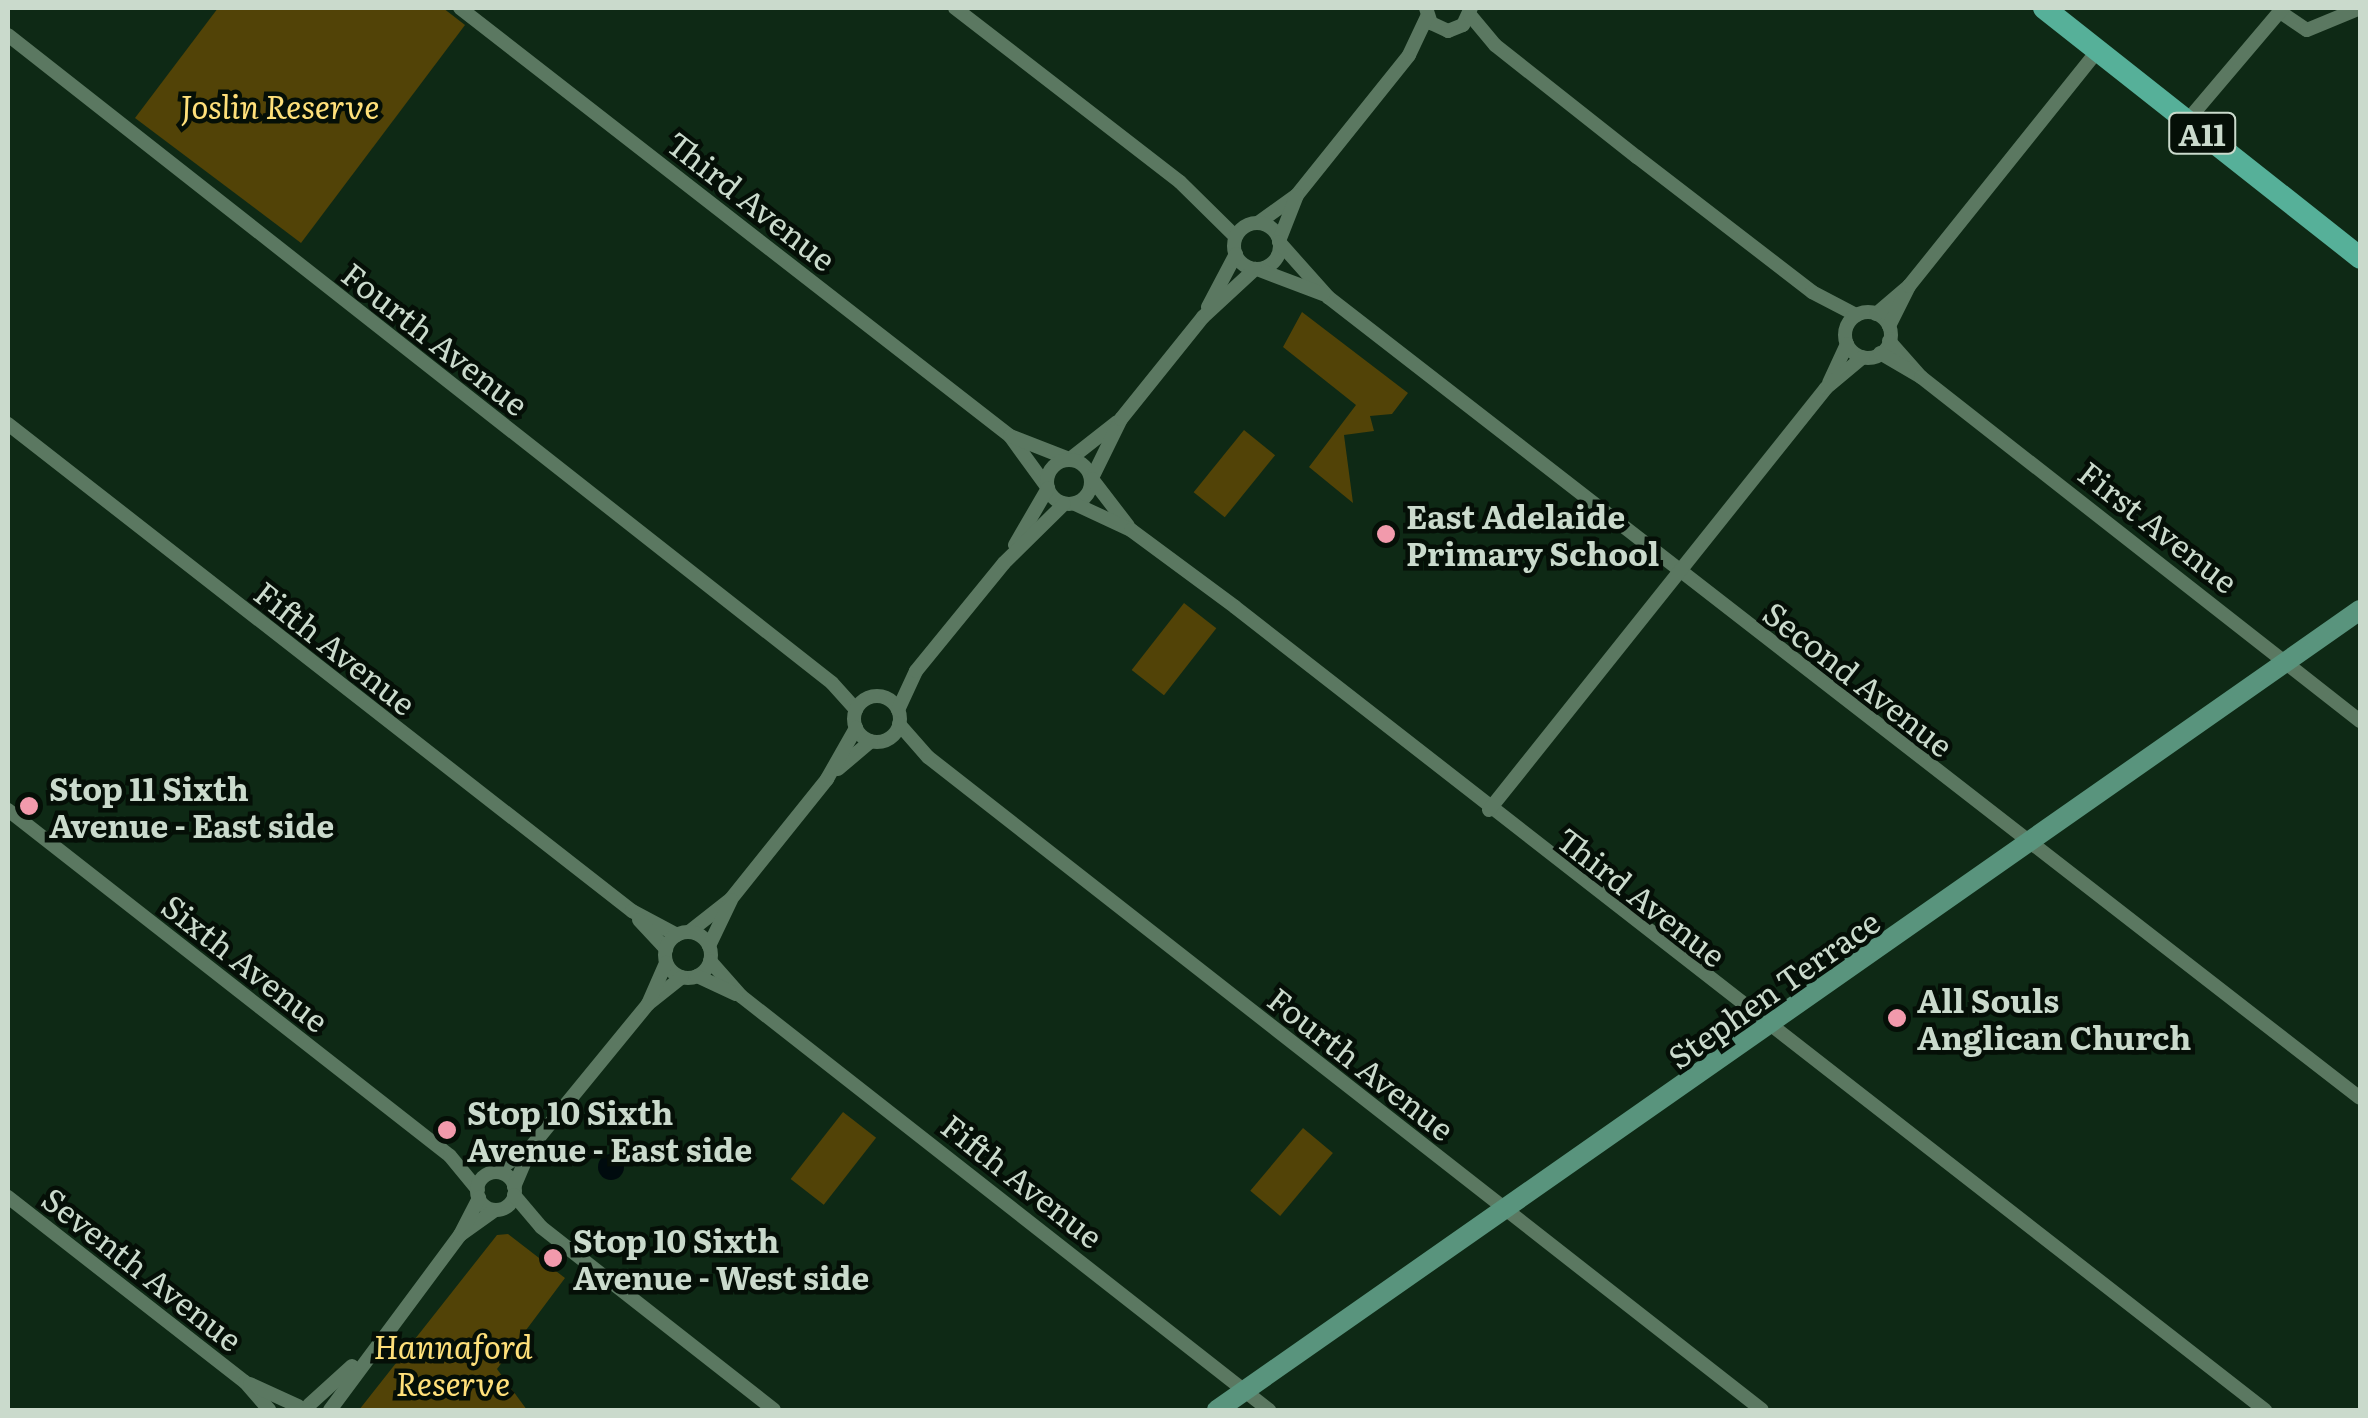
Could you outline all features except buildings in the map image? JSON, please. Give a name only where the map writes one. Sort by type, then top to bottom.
[{"type":"main road","name":"A11","points":[[2044,8],[2360,258]]},
{"type":"main road","name":"Stephen Terrace","points":[[1217,1410],[2031,846],[2360,610]]},
{"type":"street","name":"Third Avenue","points":[[460,8],[1010,436],[1048,487]]},
{"type":"street","points":[[955,8],[1210,208],[1236,237],[1236,254],[1203,317]]},
{"type":"street","points":[[2187,121],[2281,10],[2307,30],[2360,8]]},
{"type":"street","points":[[1409,55],[1451,29],[1470,11],[1495,45],[1812,292],[1856,315],[1876,314],[1909,286],[2098,50]]},
{"type":"street","points":[[648,1004],[666,956],[683,934],[731,899],[827,779],[856,728],[856,710],[916,671],[1004,563],[1070,504],[1090,492],[1092,478],[1121,419],[1203,317],[1256,269],[1274,261],[1297,195],[1409,55],[1426,12],[1451,29],[1495,45]]},
{"type":"street","name":"Fourth Avenue","points":[[8,35],[832,682],[856,710]]},
{"type":"street","points":[[1236,237],[1297,195]]},
{"type":"street","points":[[1210,208],[1252,224],[1279,242]]},
{"type":"street","name":"Second Avenue","points":[[1279,242],[1328,296],[2360,1098]]},
{"type":"street","points":[[1236,254],[1256,269]]},
{"type":"street","name":"Second Avenue","points":[[1256,269],[1328,296]]},
{"type":"street","points":[[1489,810],[1826,388],[1886,340],[1909,286]]},
{"type":"street","points":[[1812,292],[1863,356]]},
{"type":"street","name":"First Avenue","points":[[1876,314],[1886,340],[1922,376],[2360,721]]},
{"type":"street","points":[[1826,388],[1856,315]]},
{"type":"street","points":[[1004,563],[1048,487],[1052,468],[1070,459],[1121,419]]},
{"type":"street","name":"Fifth Avenue","points":[[8,424],[632,912],[666,956],[690,976],[741,996]]},
{"type":"street","name":"Third Avenue","points":[[1010,436],[1070,459]]},
{"type":"street","points":[[1070,459],[1092,478]]},
{"type":"street","name":"Third Avenue","points":[[1092,478],[1132,530],[1766,1028],[2265,1410]]},
{"type":"street","points":[[1048,487],[1070,504]]},
{"type":"street","name":"Third Avenue","points":[[1070,504],[1132,530]]},
{"type":"street","points":[[827,779],[879,740],[898,717],[916,671]]},
{"type":"street","name":"Fourth Avenue","points":[[832,682],[876,697],[898,717],[928,757],[1762,1410]]},
{"type":"street","name":"Fourth Avenue","points":[[856,728],[928,757]]},
{"type":"street","name":"Sixth Avenue","points":[[8,810],[450,1156],[478,1194],[499,1209]]},
{"type":"street","points":[[330,1410],[368,1353],[460,1236],[492,1173],[531,1147],[648,1004],[690,976],[709,954],[731,899]]},
{"type":"street","name":"Fifth Avenue","points":[[632,912],[683,934],[709,954],[741,996],[1269,1410]]},
{"type":"street","points":[[460,1236],[499,1209],[514,1191],[531,1147]]},
{"type":"street","name":"Sixth Avenue","points":[[450,1156],[492,1173],[514,1191]]},
{"type":"street","points":[[514,1191],[542,1227],[774,1410]]},
{"type":"street","name":"Seventh Avenue","points":[[8,1197],[245,1382],[269,1410]]},
{"type":"street","points":[[499,1209],[542,1227]]},
{"type":"street","points":[[304,1408],[368,1353]]},
{"type":"street","name":"Seventh Avenue","points":[[245,1382],[304,1408]]},
{"type":"green space","name":"Joslin Reserve","points":[[218,8],[443,8],[465,25],[301,243],[135,118]]},
{"type":"green space","points":[[1302,312],[1408,393],[1392,414],[1370,416],[1374,431],[1344,435],[1353,503],[1309,467],[1356,405],[1283,347]]},
{"type":"green space","points":[[1244,430],[1275,455],[1225,517],[1194,492]]},
{"type":"green space","points":[[1184,603],[1216,628],[1164,695],[1132,670]]},
{"type":"green space","points":[[843,1112],[876,1138],[824,1205],[791,1179]]},
{"type":"green space","points":[[1303,1128],[1333,1153],[1280,1216],[1250,1191]]},
{"type":"green space","name":"Hannaford Reserve","points":[[508,1234],[565,1278],[497,1369],[527,1410],[359,1410],[497,1235]]},
{"type":"shaded area","points":[[611,1154],[620,1158],[624,1167],[620,1176],[611,1180],[602,1176],[598,1167],[602,1158]]},
{"type":"place","name":"East Adelaide Primary School","points":[[1386,534]]},
{"type":"place","name":"Stop 11 Sixth Avenue - East side","points":[[29,806]]},
{"type":"place","name":"All Souls Anglican Church","points":[[1897,1018]]},
{"type":"place","name":"Stop 10 Sixth Avenue - East side","points":[[447,1130]]},
{"type":"place","name":"Stop 10 Sixth Avenue - West side","points":[[553,1258]]}]
